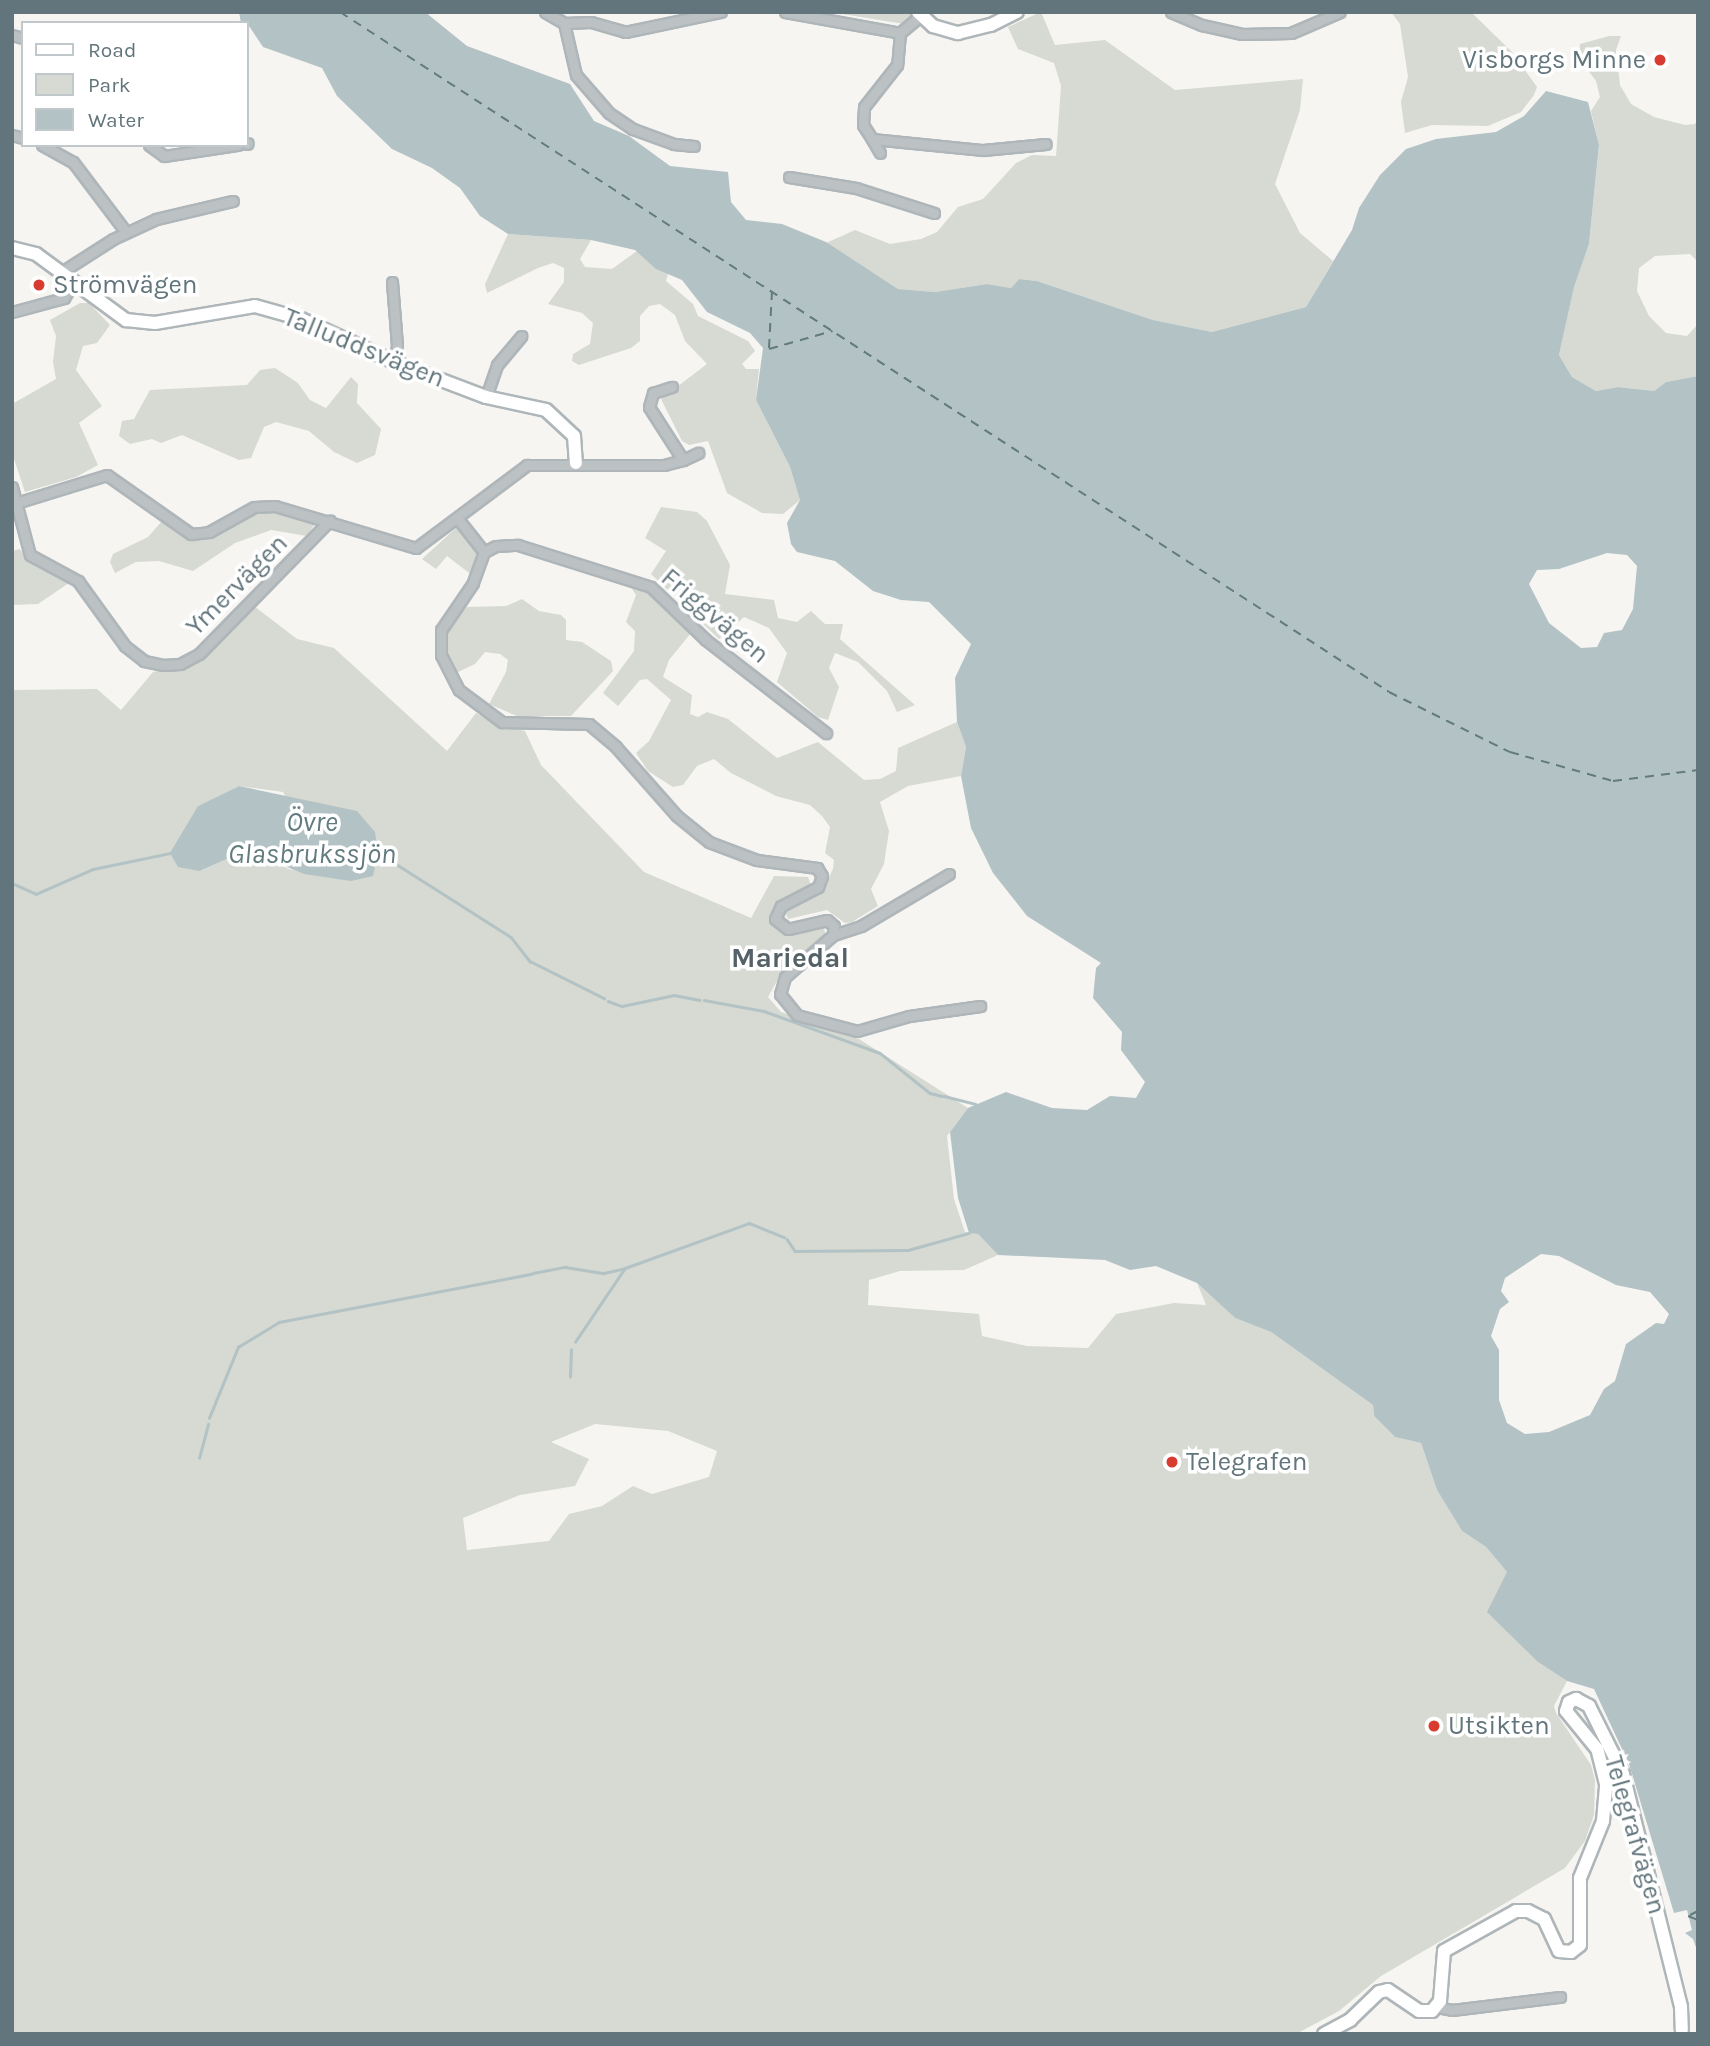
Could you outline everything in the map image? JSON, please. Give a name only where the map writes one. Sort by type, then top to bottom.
[{"type":"street","points":[[545,12],[565,23],[590,23],[625,32],[721,12]]},
{"type":"street","points":[[785,12],[900,33]]},
{"type":"street","points":[[880,153],[863,125],[864,107],[897,65],[900,33],[919,14],[940,30],[958,33],[991,25],[1017,12]]},
{"type":"street","points":[[1171,12],[1202,25],[1242,34],[1291,33],[1340,12]]},
{"type":"street","points":[[565,23],[576,75],[609,113],[621,124],[674,144],[694,146]]},
{"type":"street","points":[[872,139],[983,150],[1046,144]]},
{"type":"street","points":[[46,147],[73,162],[126,232]]},
{"type":"street","points":[[153,147],[168,155],[223,147]]},
{"type":"street","points":[[789,177],[856,188],[934,213]]},
{"type":"street","points":[[60,273],[126,232],[166,215],[233,201]]},
{"type":"street","name":"Talluddsvägen","points":[[12,248],[36,254],[113,314],[132,321],[155,323],[255,306],[301,319],[394,362],[486,397],[546,410],[559,417],[576,441],[576,463]]},
{"type":"street","points":[[392,282],[397,345],[394,362]]},
{"type":"street","points":[[12,312],[64,298],[72,284]]},
{"type":"street","points":[[486,397],[496,365],[521,336]]},
{"type":"street","points":[[672,387],[653,393],[649,407],[683,460]]},
{"type":"street","points":[[16,503],[107,475],[191,534],[208,532],[245,511],[264,506],[330,520],[416,548],[458,519],[520,468],[576,463],[664,465],[698,453]]},
{"type":"street","name":"Ymervägen","points":[[12,487],[30,555],[78,581],[125,646],[144,661],[163,665],[180,664],[199,654],[330,520]]},
{"type":"street","points":[[458,519],[484,552],[473,583],[441,630],[445,668],[466,697],[508,723],[589,724],[615,747],[671,810],[709,842],[748,858],[819,869],[818,887],[781,906],[775,919],[786,929],[827,920],[834,926],[833,935]]},
{"type":"street","name":"Friggvägen","points":[[484,552],[496,546],[518,545],[651,587],[706,640],[826,733]]},
{"type":"street","points":[[949,874],[861,926],[833,935],[781,984],[783,1000],[797,1015],[857,1031],[909,1016],[979,1006]]},
{"type":"street","name":"Telegrafvägen","points":[[1437,2007],[1444,1951],[1516,1911],[1541,1917],[1559,1951],[1576,1950],[1582,1941],[1580,1878],[1603,1821],[1606,1784],[1597,1749],[1566,1711],[1569,1702],[1576,1699],[1589,1706],[1623,1774],[1681,2007],[1682,2030]]},
{"type":"street","points":[[1324,2034],[1350,2020],[1379,1992],[1395,1992],[1419,2011],[1437,2007],[1452,2010],[1560,1997]]},
{"type":"green space","points":[[830,12],[914,12],[915,14],[904,24]]},
{"type":"green space","points":[[1041,12],[1055,45],[1105,40],[1175,90],[1303,79],[1300,110],[1275,184],[1300,233],[1333,261],[1306,307],[1212,332],[1153,320],[1037,281],[1019,279],[1011,288],[987,284],[935,292],[898,289],[826,243],[855,230],[890,244],[921,239],[937,232],[958,207],[983,199],[1016,163],[1032,155],[1056,156],[1061,86],[1054,63],[1018,49],[1008,27]]},
{"type":"green space","points":[[1391,12],[1471,12],[1512,52],[1537,87],[1534,95],[1521,112],[1488,126],[1432,125],[1405,133],[1401,102],[1408,77],[1400,24]]},
{"type":"green space","points":[[1609,36],[1621,36],[1616,50],[1620,85],[1631,104],[1654,117],[1685,125],[1695,124],[1698,118],[1698,262],[1690,254],[1655,256],[1639,268],[1637,291],[1649,316],[1666,333],[1687,336],[1698,324],[1698,376],[1666,382],[1654,391],[1618,387],[1596,391],[1572,377],[1559,355],[1574,286],[1589,244],[1599,146],[1591,111],[1600,97],[1596,81],[1578,57],[1580,44]]},
{"type":"green space","points":[[508,234],[591,240],[580,259],[585,267],[612,269],[637,251],[668,274],[666,281],[693,304],[698,316],[748,341],[755,351],[742,364],[746,369],[759,369],[756,400],[790,467],[800,500],[783,514],[762,513],[727,493],[708,441],[689,445],[682,441],[661,399],[707,364],[685,341],[675,315],[660,304],[649,306],[640,316],[640,341],[631,348],[579,365],[572,361],[573,354],[590,344],[593,323],[582,313],[548,304],[564,282],[564,268],[553,263],[487,293],[485,284]]},
{"type":"green space","points":[[80,303],[89,303],[110,325],[97,343],[83,346],[76,370],[102,406],[79,423],[98,465],[76,477],[25,492],[12,453],[12,404],[56,379],[53,362],[56,336],[50,320]]},
{"type":"green space","points":[[275,368],[298,383],[310,400],[326,408],[351,377],[358,384],[357,403],[381,429],[375,455],[357,463],[334,452],[309,431],[276,422],[264,427],[251,458],[239,460],[182,435],[161,443],[152,439],[130,444],[119,436],[122,421],[134,419],[150,390],[247,385],[260,370]]},
{"type":"green space","points":[[661,507],[697,512],[707,521],[730,565],[725,594],[774,600],[778,618],[797,622],[811,611],[825,624],[843,624],[840,639],[915,705],[897,712],[887,691],[858,662],[835,653],[829,668],[839,687],[828,720],[818,717],[777,682],[787,653],[769,628],[744,617],[719,639],[651,574],[666,551],[645,538]]},
{"type":"green space","points":[[262,510],[286,513],[314,525],[307,536],[271,530],[235,543],[193,571],[159,561],[136,562],[115,573],[110,562],[113,554],[148,537],[163,520],[200,540]]},
{"type":"green space","points":[[456,528],[479,552],[473,576],[447,556],[436,569],[422,559]]},
{"type":"green space","points":[[20,549],[29,562],[69,583],[38,604],[12,605],[12,551]]},
{"type":"green space","points":[[632,589],[644,590],[664,603],[691,633],[669,660],[663,677],[692,695],[690,714],[698,717],[707,712],[728,719],[777,758],[818,742],[864,780],[880,779],[896,771],[898,748],[957,722],[966,747],[961,776],[908,786],[880,802],[889,831],[884,864],[871,889],[878,906],[852,922],[845,923],[827,910],[788,919],[784,908],[824,887],[833,869],[834,860],[825,853],[830,827],[822,816],[810,805],[776,796],[731,773],[714,759],[697,766],[683,785],[673,787],[648,771],[636,753],[649,741],[671,700],[647,679],[640,680],[618,706],[603,693],[634,651],[635,631],[626,622],[636,595]]},
{"type":"green space","points":[[522,599],[539,611],[561,615],[566,620],[566,640],[582,642],[611,661],[613,671],[571,716],[517,716],[489,704],[506,672],[508,660],[500,654],[485,652],[475,664],[456,673],[451,665],[445,639],[455,618],[467,607],[506,606]]},
{"type":"green space","points":[[254,606],[297,639],[334,648],[447,751],[476,713],[499,726],[525,731],[541,765],[644,872],[751,918],[774,876],[808,877],[811,885],[775,903],[771,920],[783,934],[824,925],[825,935],[777,981],[768,997],[781,1012],[859,1039],[968,1108],[947,1136],[954,1199],[965,1232],[978,1234],[998,1255],[964,1270],[900,1271],[869,1280],[868,1305],[979,1314],[982,1336],[1027,1346],[1088,1348],[1116,1314],[1174,1303],[1206,1305],[1197,1283],[1235,1318],[1271,1332],[1373,1405],[1374,1416],[1395,1437],[1421,1443],[1437,1490],[1462,1531],[1486,1547],[1507,1572],[1538,1662],[1567,1681],[1554,1706],[1591,1765],[1595,1780],[1594,1815],[1585,1841],[1565,1868],[1381,1976],[1339,2011],[1296,2034],[12,2034],[12,690],[97,689],[121,710],[153,672],[194,665]],"holes":[[[239,786],[283,792],[333,878],[289,869],[261,856],[237,854],[201,871],[198,806]],[[595,1424],[668,1431],[717,1451],[709,1477],[652,1494],[633,1486],[602,1506],[569,1514],[549,1541],[467,1550],[463,1518],[520,1495],[575,1486],[589,1459],[551,1442]]]},
{"type":"water","points":[[239,12],[425,12],[467,46],[570,84],[594,121],[629,136],[670,166],[728,172],[731,202],[746,220],[782,224],[826,242],[898,289],[935,292],[987,284],[1011,288],[1019,279],[1037,281],[1153,320],[1212,332],[1306,307],[1352,230],[1359,208],[1380,175],[1406,149],[1436,139],[1496,132],[1524,116],[1546,91],[1588,102],[1599,145],[1589,244],[1574,287],[1559,355],[1572,377],[1596,391],[1618,387],[1654,391],[1666,382],[1698,376],[1698,1953],[1693,1939],[1685,1933],[1692,1930],[1687,1910],[1674,1913],[1629,1764],[1594,1689],[1567,1681],[1538,1662],[1487,1612],[1507,1572],[1486,1547],[1462,1531],[1437,1490],[1421,1443],[1395,1437],[1374,1416],[1373,1405],[1271,1332],[1235,1318],[1197,1283],[1156,1266],[1130,1270],[1105,1260],[998,1255],[978,1234],[969,1233],[958,1198],[950,1132],[968,1108],[1006,1092],[1052,1108],[1087,1110],[1110,1096],[1136,1098],[1145,1082],[1121,1050],[1122,1032],[1093,998],[1096,968],[1101,963],[1027,916],[993,873],[971,828],[961,776],[966,747],[957,722],[955,678],[971,644],[929,602],[901,600],[873,591],[835,561],[797,552],[791,544],[787,523],[800,500],[790,467],[756,400],[763,348],[750,333],[707,312],[682,280],[656,269],[635,250],[591,240],[508,234],[480,216],[460,188],[432,168],[392,149],[337,96],[322,68],[263,47],[248,21],[241,21]],"holes":[[[1607,553],[1627,555],[1637,566],[1633,609],[1622,630],[1604,633],[1597,647],[1581,648],[1549,623],[1529,584],[1537,570],[1559,569]],[[1541,1254],[1559,1256],[1616,1285],[1650,1292],[1669,1314],[1664,1324],[1656,1323],[1626,1344],[1615,1381],[1604,1389],[1590,1415],[1549,1432],[1525,1434],[1507,1423],[1499,1400],[1499,1350],[1491,1336],[1500,1309],[1509,1302],[1501,1291],[1505,1278]]]},
{"type":"water","name":"Övre Glasbrukssjön","points":[[239,786],[357,811],[375,832],[378,853],[373,876],[351,881],[304,874],[261,856],[238,854],[200,871],[178,867],[170,853],[198,806]]},
{"type":"waterway","points":[[14,884],[36,894],[93,869],[170,853]]},
{"type":"waterway","points":[[378,853],[385,857]]},
{"type":"waterway","points":[[390,860],[511,937],[530,961],[604,998]]},
{"type":"waterway","points":[[608,1001],[622,1006],[674,995],[700,1000]]},
{"type":"waterway","points":[[704,1000],[764,1011],[880,1053],[930,1093],[942,1096]]},
{"type":"waterway","points":[[944,1096],[975,1104]]},
{"type":"waterway","points":[[575,1342],[625,1268],[749,1223],[784,1237]]},
{"type":"waterway","points":[[787,1239],[795,1251],[908,1250],[969,1233]]},
{"type":"waterway","points":[[533,1273],[565,1267],[604,1273],[625,1268]]},
{"type":"waterway","points":[[209,1418],[238,1347],[279,1322],[531,1274]]},
{"type":"waterway","points":[[570,1377],[571,1350]]},
{"type":"waterway","points":[[199,1458],[208,1424]]},
{"type":"ferry route","points":[[340,12],[1389,692],[1510,752],[1613,781],[1698,770]]},
{"type":"ferry route","points":[[772,291],[769,349],[832,331]]},
{"type":"ferry route","points":[[1698,1911],[1688,1916],[1698,1920]]},
{"type":"place","name":"Visborgs Minne","points":[[1660,60]]},
{"type":"place","name":"Strömvägen","points":[[39,285]]},
{"type":"place","name":"Telegrafen","points":[[1172,1462]]},
{"type":"place","name":"Utsikten","points":[[1434,1726]]},
{"type":"district","name":"Mariedal","points":[[790,958]]}]
